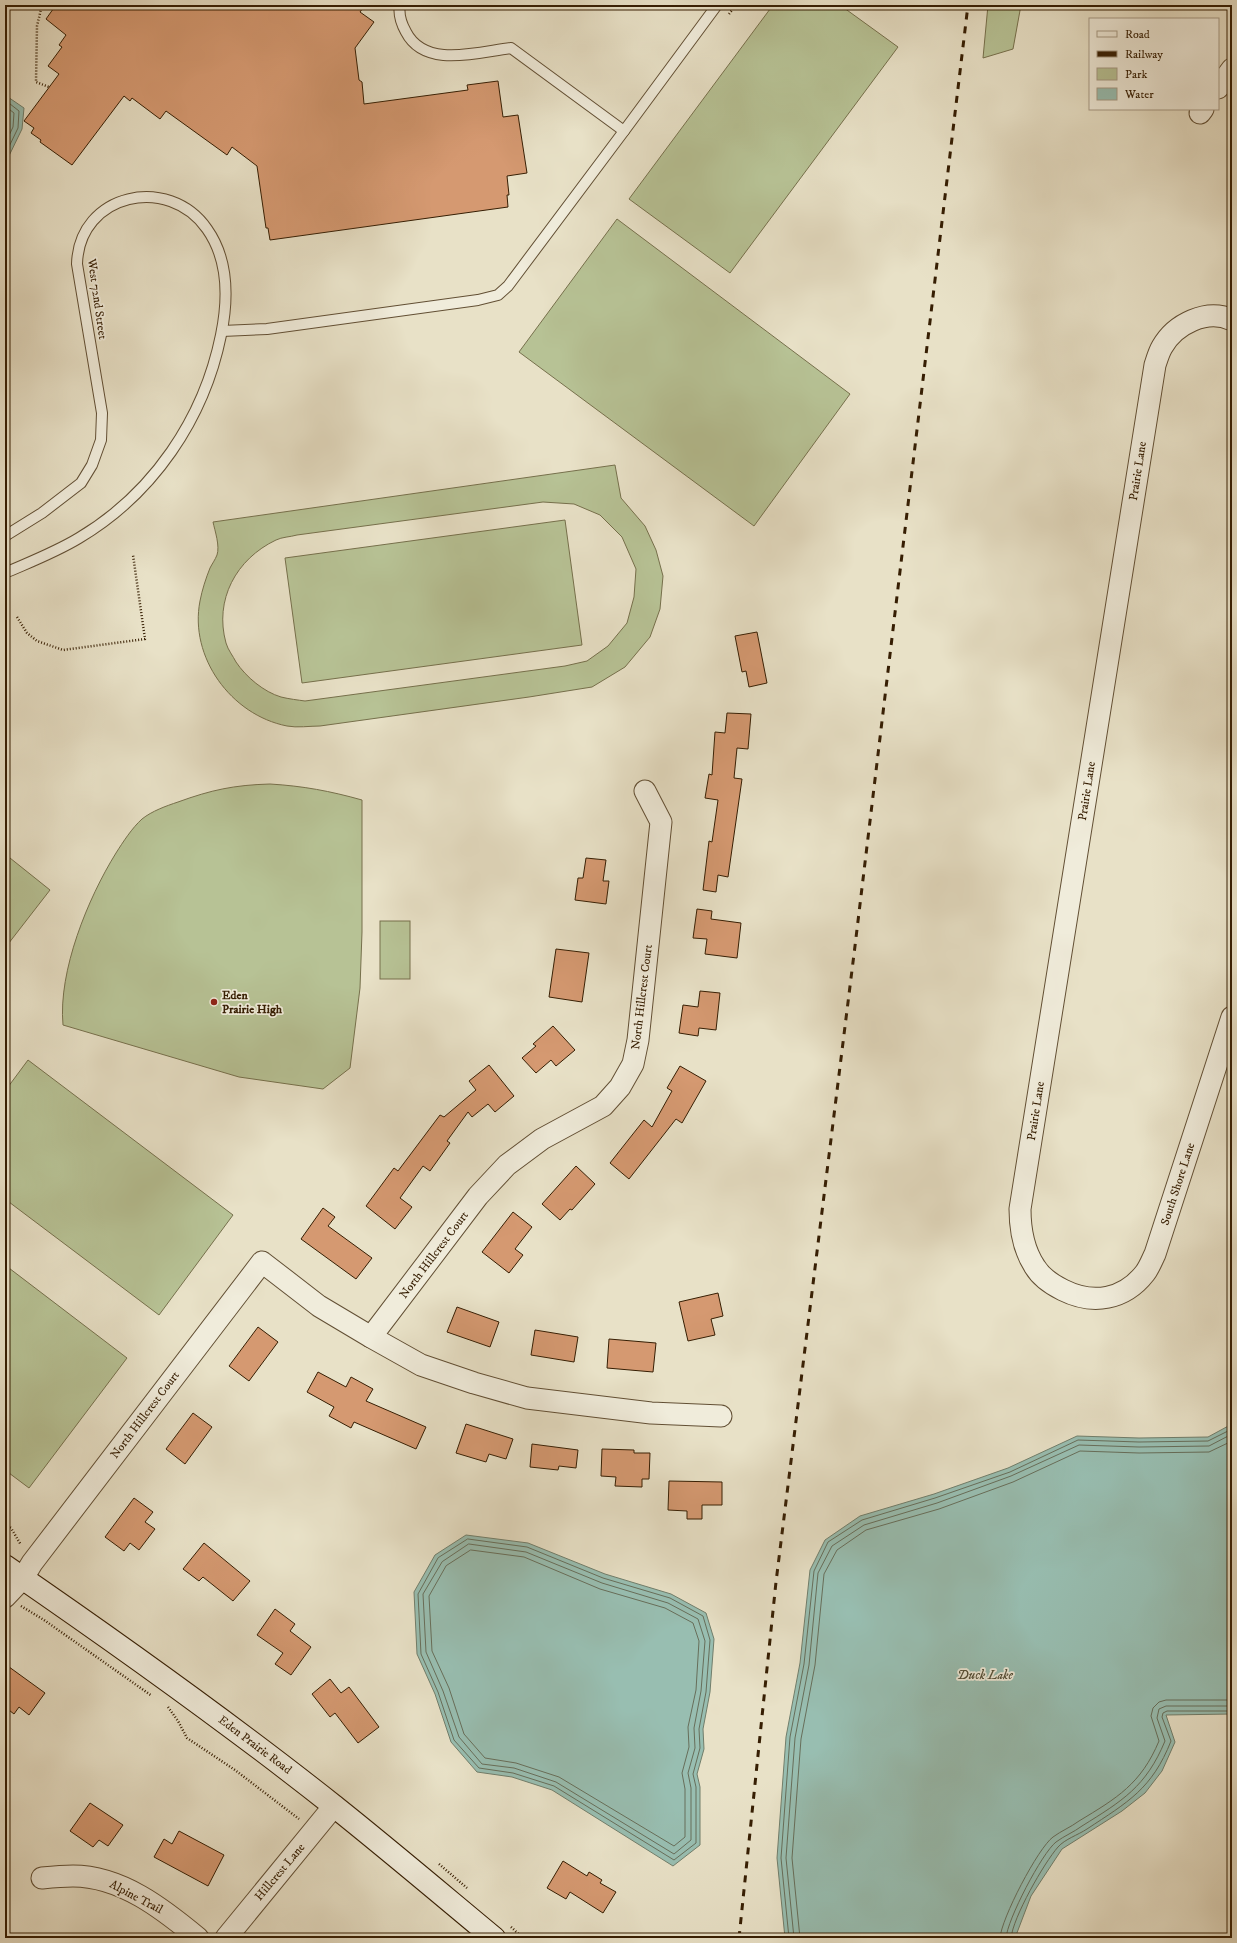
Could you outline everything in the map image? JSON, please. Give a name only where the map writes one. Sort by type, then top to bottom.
[{"type":"main road","name":"Eden Prairie Road","points":[[5,1566],[164,1678],[334,1806],[494,1938]]},
{"type":"street","points":[[1219,87],[1232,69]]},
{"type":"street","name":"Prairie Lane","points":[[1074,1295],[1053,1285],[1035,1268],[1026,1250],[1020,1230],[1020,1209],[1155,365],[1162,347],[1170,337],[1190,321],[1209,316],[1232,320]]},
{"type":"street","name":"North Hillcrest Court","points":[[371,1337],[478,1196],[507,1166],[542,1139],[603,1106],[620,1087],[633,1064],[638,1040],[661,822],[645,791]]},
{"type":"street","name":"South Shore Lane","points":[[1074,1295],[1093,1300],[1113,1296],[1132,1287],[1146,1272],[1157,1246],[1232,1017]]},
{"type":"street","name":"North Hillcrest Court","points":[[12,1601],[32,1563],[262,1262],[319,1306],[371,1337],[422,1365],[474,1383],[527,1398],[651,1413],[721,1416]]},
{"type":"street","name":"Hillcrest Lane","points":[[226,1938],[334,1806]]},
{"type":"street","name":"Alpine Trail","points":[[42,1878],[74,1876],[105,1881],[134,1893],[160,1908],[198,1938]]},
{"type":"lane","points":[[400,5],[400,18],[403,26],[414,43],[422,49],[434,54],[449,56],[511,48],[624,131]]},
{"type":"lane","points":[[222,331],[275,328],[478,300],[498,295],[508,286],[717,5]]},
{"type":"lane","name":"West 72nd Street","points":[[5,536],[42,513],[76,487],[85,477],[97,454],[103,426],[77,264],[77,254],[82,236],[96,216],[117,203],[145,196],[156,197],[176,204],[198,218],[214,240],[224,271],[226,300],[222,331],[211,377],[197,409],[170,454],[144,486],[112,515],[79,538],[5,573]]},
{"type":"path","points":[[42,5],[37,26],[36,82],[49,87]]},
{"type":"path","points":[[727,17],[736,5]]},
{"type":"path","points":[[17,617],[27,633],[37,641],[63,650],[145,639],[133,555]]},
{"type":"path","points":[[12,1601],[44,1620],[157,1699]]},
{"type":"path","points":[[163,1703],[169,1708],[187,1738],[235,1770],[315,1831]]},
{"type":"green space","points":[[773,5],[840,5],[898,47],[730,273],[629,199]]},
{"type":"green space","points":[[988,5],[1021,5],[1013,49],[983,58]]},
{"type":"green space","points":[[617,219],[850,394],[754,526],[519,352]]},
{"type":"green space","points":[[615,465],[621,498],[645,526],[656,550],[663,576],[660,609],[650,637],[625,667],[592,687],[320,726],[287,726],[267,720],[248,710],[232,696],[218,680],[208,662],[201,643],[198,622],[200,601],[210,568],[218,551],[217,538],[213,522]],"holes":[[[543,502],[574,504],[600,515],[622,537],[636,569],[634,597],[627,623],[608,646],[587,661],[565,666],[305,701],[281,697],[268,692],[240,668],[229,651],[223,627],[223,611],[226,597],[232,582],[239,570],[250,558],[262,548],[278,539],[297,535]]]},
{"type":"green space","points":[[565,520],[582,645],[302,683],[285,558]]},
{"type":"green space","points":[[270,784],[316,789],[362,800],[362,932],[360,988],[350,1068],[323,1089],[239,1077],[63,1025],[65,982],[77,936],[95,891],[105,871],[128,835],[146,816],[169,805],[201,794],[223,789]]},
{"type":"green space","points":[[5,854],[50,890],[5,948]]},
{"type":"green space","points":[[380,921],[410,921],[410,979],[380,979]]},
{"type":"green space","points":[[28,1060],[233,1215],[159,1315],[5,1199],[5,1091]]},
{"type":"green space","points":[[5,1265],[127,1358],[29,1488],[5,1470]]},
{"type":"water","points":[[5,95],[24,108],[22,129],[5,164]]},
{"type":"water","name":"Duck Lake","points":[[1232,1424],[1232,1714],[1166,1715],[1175,1742],[1162,1771],[1145,1793],[1122,1811],[1062,1849],[1031,1896],[1015,1938],[785,1938],[777,1858],[786,1737],[800,1663],[810,1570],[825,1540],[860,1516],[934,1494],[1008,1468],[1077,1436],[1139,1438],[1208,1437]]},
{"type":"water","points":[[466,1535],[528,1543],[605,1574],[671,1594],[706,1613],[714,1639],[710,1692],[703,1729],[704,1749],[697,1774],[700,1787],[700,1845],[673,1866],[552,1790],[512,1777],[477,1772],[451,1742],[435,1694],[417,1654],[414,1592],[435,1555]]},
{"type":"building","points":[[56,5],[365,5],[360,12],[374,22],[355,48],[359,80],[362,82],[364,104],[468,90],[467,85],[498,81],[503,117],[518,115],[527,173],[507,176],[509,195],[507,195],[508,207],[270,240],[268,228],[266,228],[257,166],[232,147],[227,155],[166,111],[160,119],[132,98],[130,101],[124,96],[72,165],[40,142],[41,140],[31,133],[34,128],[24,121],[59,74],[48,66],[62,47],[59,45],[66,35],[46,19]]},
{"type":"building","points":[[757,632],[767,683],[749,687],[746,671],[742,672],[735,636]]},
{"type":"building","points":[[727,713],[751,714],[748,749],[737,748],[734,778],[742,779],[728,877],[718,875],[716,892],[703,890],[709,841],[712,842],[718,800],[705,798],[709,774],[712,775],[715,732],[725,733]]},
{"type":"building","points":[[586,858],[606,860],[603,881],[609,881],[606,904],[575,900],[578,878],[583,878]]},
{"type":"building","points":[[697,909],[712,911],[711,919],[741,923],[737,958],[705,954],[707,939],[693,938]]},
{"type":"building","points":[[556,949],[589,953],[582,1002],[549,997]]},
{"type":"building","points":[[700,991],[720,993],[716,1030],[699,1028],[698,1036],[679,1033],[683,1005],[698,1007]]},
{"type":"building","points":[[553,1026],[575,1050],[556,1066],[551,1060],[536,1073],[522,1058],[536,1046],[533,1044]]},
{"type":"building","points":[[489,1065],[514,1096],[495,1112],[488,1104],[472,1117],[468,1112],[447,1141],[450,1143],[430,1171],[423,1166],[400,1198],[412,1207],[395,1229],[366,1206],[394,1168],[398,1171],[440,1115],[444,1117],[476,1090],[469,1081]]},
{"type":"building","points":[[680,1066],[706,1081],[682,1123],[676,1119],[629,1179],[610,1163],[644,1120],[652,1127],[672,1091],[667,1088]]},
{"type":"building","points":[[576,1166],[595,1184],[572,1210],[570,1209],[560,1220],[542,1204]]},
{"type":"building","points":[[323,1208],[335,1217],[328,1226],[372,1258],[356,1279],[301,1239]]},
{"type":"building","points":[[513,1212],[532,1227],[515,1249],[523,1255],[509,1273],[482,1252]]},
{"type":"building","points":[[718,1293],[723,1316],[711,1319],[715,1335],[688,1341],[679,1302]]},
{"type":"building","points":[[457,1307],[499,1322],[490,1347],[447,1332]]},
{"type":"building","points":[[258,1327],[278,1342],[249,1381],[229,1366]]},
{"type":"building","points":[[535,1330],[578,1337],[574,1362],[531,1355]]},
{"type":"building","points":[[609,1339],[656,1343],[653,1372],[607,1368]]},
{"type":"building","points":[[318,1372],[346,1387],[351,1377],[373,1389],[366,1401],[426,1427],[416,1449],[354,1422],[351,1428],[329,1416],[334,1407],[307,1392]]},
{"type":"building","points":[[193,1413],[212,1427],[185,1464],[166,1449]]},
{"type":"building","points":[[466,1424],[513,1439],[506,1459],[489,1454],[486,1462],[456,1453]]},
{"type":"building","points":[[532,1444],[578,1450],[576,1468],[559,1466],[558,1470],[530,1467]]},
{"type":"building","points":[[602,1449],[634,1450],[634,1453],[650,1453],[649,1479],[642,1479],[642,1487],[615,1486],[616,1477],[601,1476]]},
{"type":"building","points":[[669,1481],[722,1482],[722,1505],[702,1505],[702,1519],[687,1519],[687,1511],[668,1510]]},
{"type":"building","points":[[134,1498],[153,1512],[145,1522],[155,1529],[139,1550],[130,1543],[124,1551],[105,1537]]},
{"type":"building","points":[[204,1543],[250,1581],[233,1601],[203,1577],[199,1581],[183,1569]]},
{"type":"building","points":[[275,1609],[295,1624],[290,1631],[311,1647],[291,1675],[275,1664],[283,1653],[257,1635]]},
{"type":"building","points":[[5,1664],[45,1693],[29,1715],[19,1707],[14,1714],[5,1707]]},
{"type":"building","points":[[330,1679],[341,1693],[349,1687],[379,1727],[358,1743],[335,1713],[330,1717],[312,1694]]},
{"type":"building","points":[[90,1803],[123,1825],[108,1846],[99,1840],[93,1847],[70,1831]]},
{"type":"building","points":[[179,1831],[224,1855],[208,1886],[154,1857],[164,1839],[172,1844]]},
{"type":"building","points":[[563,1861],[587,1876],[589,1872],[602,1880],[600,1883],[616,1892],[603,1913],[570,1892],[566,1899],[547,1888]]},
{"type":"railway","points":[[739,1938],[776,1582],[855,946],[968,5]]},
{"type":"place","name":"Eden Prairie High","points":[[214,1002]]}]
